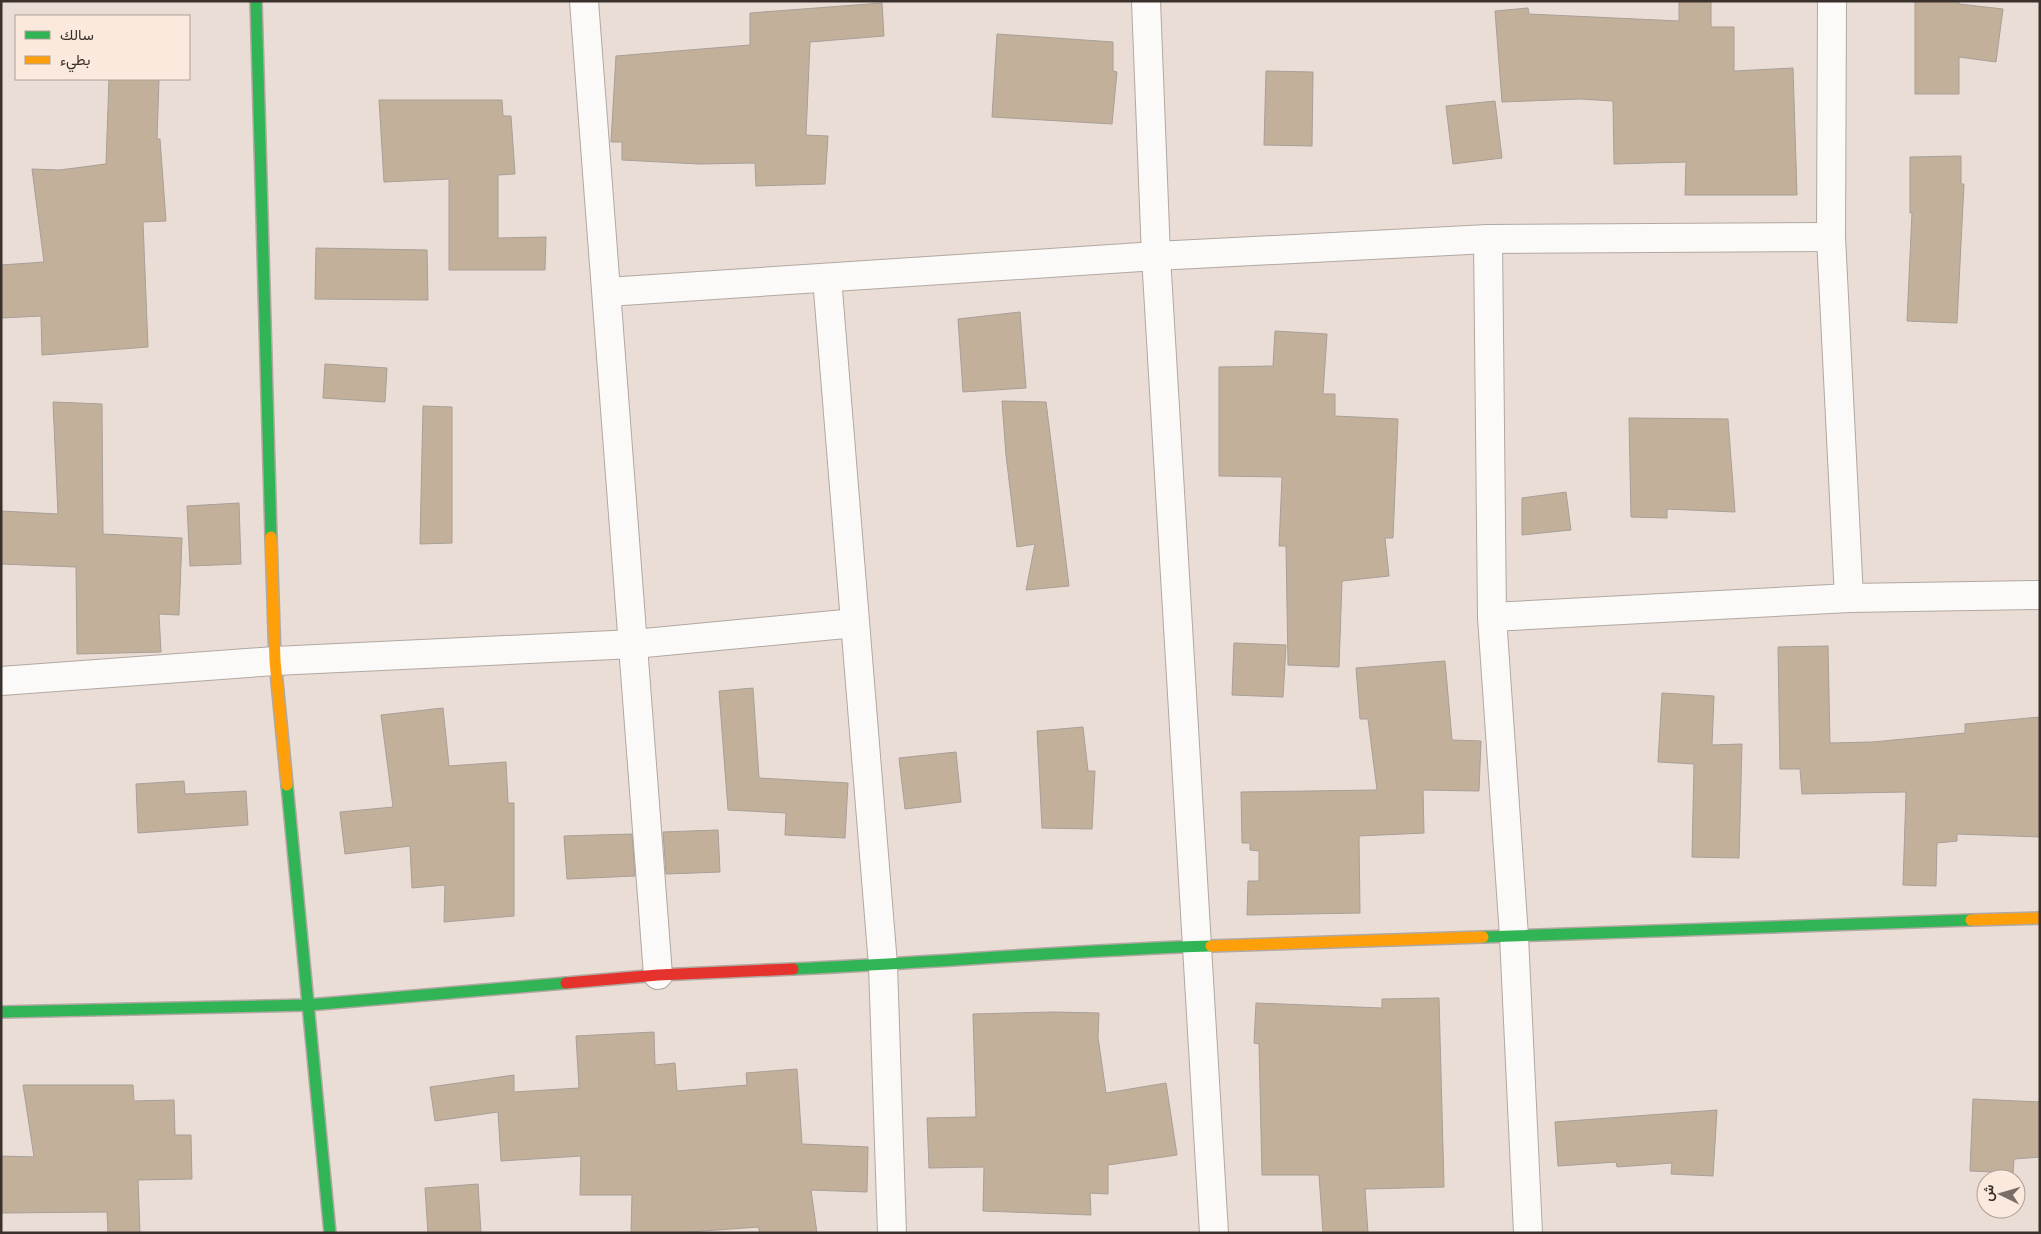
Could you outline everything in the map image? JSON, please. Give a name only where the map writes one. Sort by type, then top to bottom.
[{"type":"street","points":[[256,1],[275,661],[330,1233]]},
{"type":"street","points":[[584,1],[658,975]]},
{"type":"street","points":[[1146,1],[1156,256],[1214,1233]]},
{"type":"street","points":[[1832,1],[1831,237],[1849,598]]},
{"type":"street","points":[[607,292],[1156,256],[1488,239],[1831,237]]},
{"type":"street","points":[[1488,239],[1492,617],[1514,936],[1528,1233]]},
{"type":"street","points":[[826,278],[883,965],[892,1233]]},
{"type":"street","points":[[1492,617],[1849,598],[2040,595]]},
{"type":"street","points":[[1,681],[275,661],[634,644],[855,623]]},
{"type":"street","points":[[1,1012],[308,1005],[658,975],[883,965],[978,957],[1198,946],[2040,918]]},
{"type":"building","points":[[1679,1],[1711,1],[1711,27],[1734,27],[1734,71],[1793,68],[1797,195],[1685,195],[1686,162],[1614,164],[1613,101],[1580,99],[1502,102],[1495,11],[1528,8],[1529,14],[1679,21]]},
{"type":"building","points":[[1915,1],[1959,1],[1959,4],[2003,9],[1996,62],[1959,57],[1959,94],[1915,94]]},
{"type":"building","points":[[882,3],[884,36],[810,42],[806,135],[828,136],[825,184],[756,186],[755,163],[699,164],[622,160],[622,142],[611,142],[616,56],[750,45],[750,13]]},
{"type":"building","points":[[997,34],[1113,42],[1113,71],[1117,72],[1112,124],[992,117]]},
{"type":"building","points":[[1266,71],[1313,72],[1312,146],[1264,145]]},
{"type":"building","points":[[109,80],[159,80],[157,139],[160,139],[166,221],[143,222],[148,347],[42,355],[41,316],[1,318],[1,265],[44,262],[32,169],[59,170],[106,164]]},
{"type":"building","points":[[379,100],[502,100],[503,116],[511,116],[515,174],[498,175],[498,238],[546,237],[545,270],[449,270],[449,179],[384,182]]},
{"type":"building","points":[[1495,101],[1502,158],[1453,164],[1446,106]]},
{"type":"building","points":[[1961,156],[1961,184],[1964,184],[1957,323],[1907,321],[1912,213],[1910,213],[1910,157]]},
{"type":"building","points":[[316,248],[427,250],[428,300],[315,299]]},
{"type":"building","points":[[1020,312],[1026,388],[963,392],[958,319]]},
{"type":"building","points":[[1275,331],[1327,334],[1323,394],[1335,394],[1335,416],[1398,419],[1393,538],[1385,538],[1389,576],[1342,581],[1339,667],[1288,665],[1286,546],[1279,546],[1282,477],[1219,476],[1219,367],[1273,366]]},
{"type":"building","points":[[325,364],[387,368],[385,402],[323,398]]},
{"type":"building","points":[[1002,401],[1046,402],[1069,586],[1026,590],[1035,544],[1017,547],[1006,455]]},
{"type":"building","points":[[53,402],[102,404],[103,534],[182,538],[179,615],[159,614],[161,652],[77,654],[76,567],[1,564],[1,511],[58,514]]},
{"type":"building","points":[[423,406],[452,407],[452,543],[420,544]]},
{"type":"building","points":[[1629,418],[1728,419],[1735,512],[1667,509],[1667,518],[1631,517]]},
{"type":"building","points":[[1566,492],[1571,530],[1522,535],[1522,498]]},
{"type":"building","points":[[239,503],[241,564],[190,566],[187,506]]},
{"type":"building","points":[[1234,643],[1286,645],[1283,697],[1232,695]]},
{"type":"building","points":[[1828,646],[1830,743],[1873,742],[1965,733],[1965,724],[2040,717],[2040,837],[1957,834],[1957,841],[1937,843],[1936,886],[1903,885],[1906,792],[1802,794],[1800,769],[1780,769],[1778,647]]},
{"type":"building","points":[[1445,661],[1452,740],[1481,741],[1479,791],[1423,790],[1424,833],[1359,836],[1360,913],[1247,915],[1248,881],[1259,881],[1259,851],[1250,850],[1250,843],[1242,843],[1241,792],[1377,790],[1368,719],[1360,719],[1356,668]]},
{"type":"building","points":[[753,688],[759,778],[848,783],[845,838],[785,835],[786,813],[728,810],[719,691]]},
{"type":"building","points":[[1662,693],[1714,696],[1712,745],[1742,744],[1739,858],[1692,857],[1694,764],[1658,762]]},
{"type":"building","points":[[443,708],[449,766],[506,762],[508,803],[514,803],[514,916],[444,922],[445,885],[412,888],[410,846],[345,854],[340,812],[393,807],[381,715]]},
{"type":"building","points":[[1083,727],[1088,771],[1095,771],[1092,829],[1042,828],[1037,731]]},
{"type":"building","points":[[956,752],[961,802],[905,809],[899,758]]},
{"type":"building","points":[[184,781],[185,794],[246,791],[248,825],[138,833],[136,784]]},
{"type":"building","points":[[718,830],[720,872],[666,874],[663,832]]},
{"type":"building","points":[[632,834],[635,876],[567,879],[564,836]]},
{"type":"building","points":[[1439,998],[1444,1187],[1365,1189],[1368,1233],[1323,1233],[1319,1175],[1262,1175],[1259,1044],[1254,1043],[1256,1003],[1382,1008],[1382,999]]},
{"type":"building","points":[[1099,1013],[1098,1037],[1106,1093],[1166,1083],[1177,1155],[1108,1165],[1108,1194],[1090,1193],[1091,1215],[983,1211],[984,1167],[929,1168],[927,1118],[976,1117],[973,1014]]},
{"type":"building","points":[[654,1032],[655,1065],[675,1063],[677,1091],[747,1085],[746,1073],[797,1069],[802,1144],[868,1147],[867,1192],[811,1190],[817,1233],[759,1233],[759,1227],[675,1233],[631,1233],[632,1195],[580,1195],[581,1156],[501,1161],[498,1112],[435,1121],[430,1087],[514,1075],[514,1092],[579,1088],[576,1036]]},
{"type":"building","points":[[23,1085],[133,1085],[134,1101],[174,1100],[175,1135],[191,1135],[192,1179],[138,1180],[140,1233],[108,1233],[107,1212],[1,1213],[1,1156],[34,1157]]},
{"type":"building","points":[[1973,1099],[2040,1102],[2040,1157],[2014,1159],[2013,1169],[1976,1169],[1976,1171],[1970,1171]]},
{"type":"building","points":[[1717,1110],[1713,1176],[1671,1174],[1672,1163],[1617,1167],[1616,1162],[1558,1166],[1555,1122]]},
{"type":"building","points":[[478,1184],[481,1233],[428,1233],[425,1188]]},
{"type":"traffic: fast","points":[[256,1],[271,537]]},
{"type":"traffic: fast","points":[[287,785],[330,1233]]},
{"type":"traffic: fast","points":[[1483,937],[1971,920]]},
{"type":"traffic: fast","points":[[793,969],[1106,950],[1211,946]]},
{"type":"traffic: fast","points":[[1,1012],[308,1005],[566,983]]},
{"type":"traffic: slow","points":[[271,537],[275,661],[287,785]]},
{"type":"traffic: slow","points":[[1971,920],[2040,918]]},
{"type":"traffic: slow","points":[[1211,946],[1483,937]]},
{"type":"traffic: jam","points":[[566,983],[658,975],[793,969]]}]
